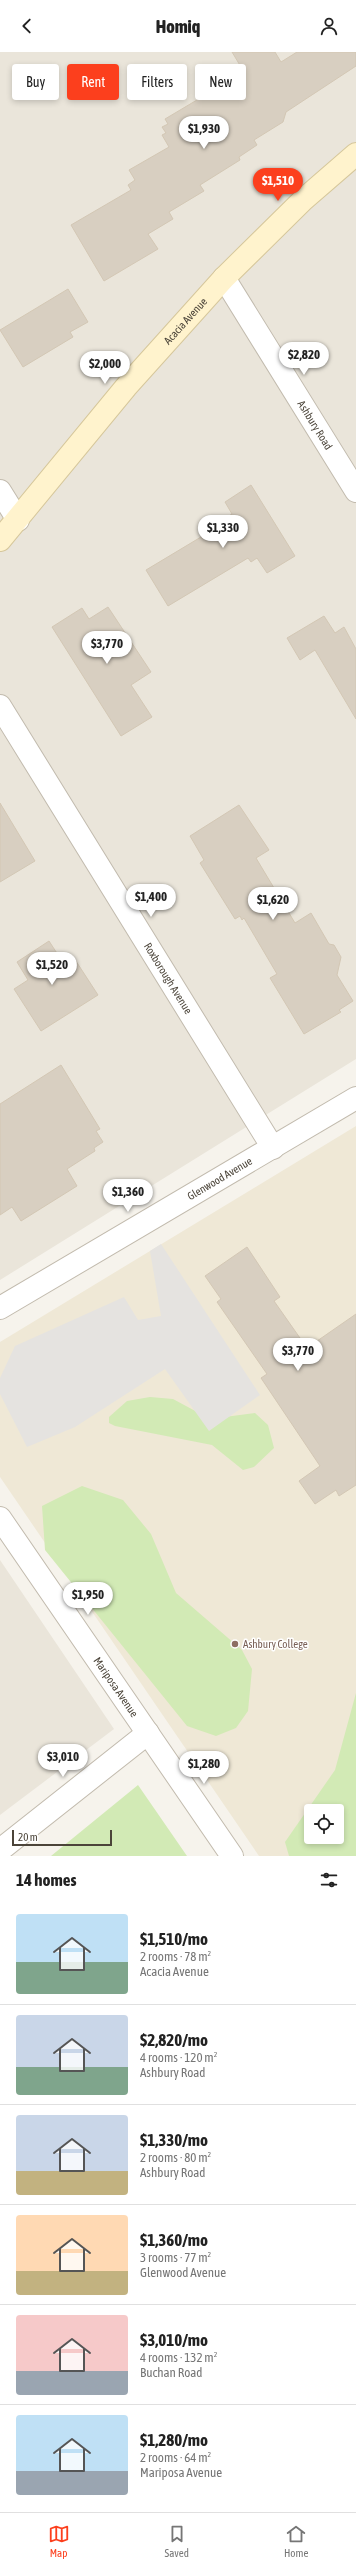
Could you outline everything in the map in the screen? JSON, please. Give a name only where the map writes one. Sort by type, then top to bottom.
[{"type":"street","name":"Acacia Avenue","points":[[0,540],[126,387],[224,278],[303,200],[356,154]]},
{"type":"street","name":"Ashbury Road","points":[[224,278],[356,491]]},
{"type":"street","points":[[0,491],[18,520]]},
{"type":"street","name":"Roxborough Avenue","points":[[0,706],[273,1148]]},
{"type":"street","name":"Glenwood Avenue","points":[[0,1308],[356,1098]]},
{"type":"street","name":"Mariposa Avenue","points":[[0,1518],[232,1856]]},
{"type":"street","points":[[0,1850],[148,1733]]},
{"type":"shaded area","points":[[0,52],[356,52],[356,1059],[0,1280]]},
{"type":"shaded area","name":"Ashbury College","points":[[356,1126],[356,1856],[259,1856],[0,1477],[0,1342]]},
{"type":"shaded area","points":[[161,1244],[260,1395],[209,1431],[165,1369],[75,1427],[27,1447],[0,1394],[0,1378],[15,1346],[124,1297],[138,1320],[161,1316],[150,1251]]},
{"type":"shaded area","points":[[0,1560],[114,1729],[0,1815]]},
{"type":"green space","points":[[150,1397],[173,1399],[199,1413],[217,1418],[255,1413],[268,1425],[274,1448],[254,1467],[243,1470],[212,1445],[115,1426],[109,1423],[109,1417],[127,1401]]},
{"type":"green space","points":[[82,1486],[123,1500],[151,1534],[176,1593],[242,1650],[252,1669],[248,1711],[236,1728],[216,1736],[187,1726],[45,1550],[42,1506]]},
{"type":"green space","points":[[356,1693],[356,1856],[289,1856],[285,1842],[304,1815],[304,1844],[344,1844],[344,1804],[311,1804],[335,1770]]},
{"type":"green space","points":[[138,1785],[187,1856],[51,1856]]},
{"type":"building","points":[[232,52],[275,52],[281,62],[297,52],[356,52],[356,66],[286,112],[283,122],[254,140],[257,145],[239,157],[240,160],[200,185],[204,191],[169,212],[173,219],[148,234],[158,249],[104,281],[71,225],[131,190],[128,185],[135,180],[129,170],[169,147],[162,135],[166,133],[162,127],[168,124],[165,119],[197,100],[246,100],[246,64],[239,64]]},
{"type":"building","points":[[68,289],[88,322],[70,332],[73,337],[23,367],[0,330]]},
{"type":"building","points":[[251,485],[295,556],[267,573],[257,558],[251,562],[248,558],[168,606],[146,570],[226,522],[224,519],[232,514],[225,502]]},
{"type":"building","points":[[108,607],[151,672],[131,685],[152,717],[121,736],[52,627],[82,608],[89,619]]},
{"type":"building","points":[[324,616],[335,633],[344,627],[356,649],[356,719],[315,650],[300,660],[287,638]]},
{"type":"building","points":[[0,803],[35,861],[0,882]]},
{"type":"building","points":[[239,805],[269,850],[256,858],[295,923],[311,913],[329,944],[334,945],[341,957],[337,975],[353,1001],[339,1010],[341,1012],[304,1034],[270,978],[277,974],[244,918],[242,920],[240,916],[235,919],[200,863],[204,860],[190,836]]},
{"type":"building","points":[[49,941],[62,961],[72,955],[98,995],[41,1031],[14,989],[28,980],[17,962]]},
{"type":"building","points":[[61,1065],[100,1129],[96,1131],[103,1142],[94,1148],[95,1151],[67,1169],[77,1186],[21,1221],[12,1207],[0,1215],[0,1104]]},
{"type":"building","points":[[247,1247],[280,1297],[274,1301],[307,1348],[356,1314],[356,1485],[339,1496],[336,1490],[315,1504],[299,1481],[320,1466],[261,1378],[267,1374],[217,1302],[221,1299],[205,1276]]},
{"type":"place","name":"Ashbury College","points":[[235,1644]]}]
